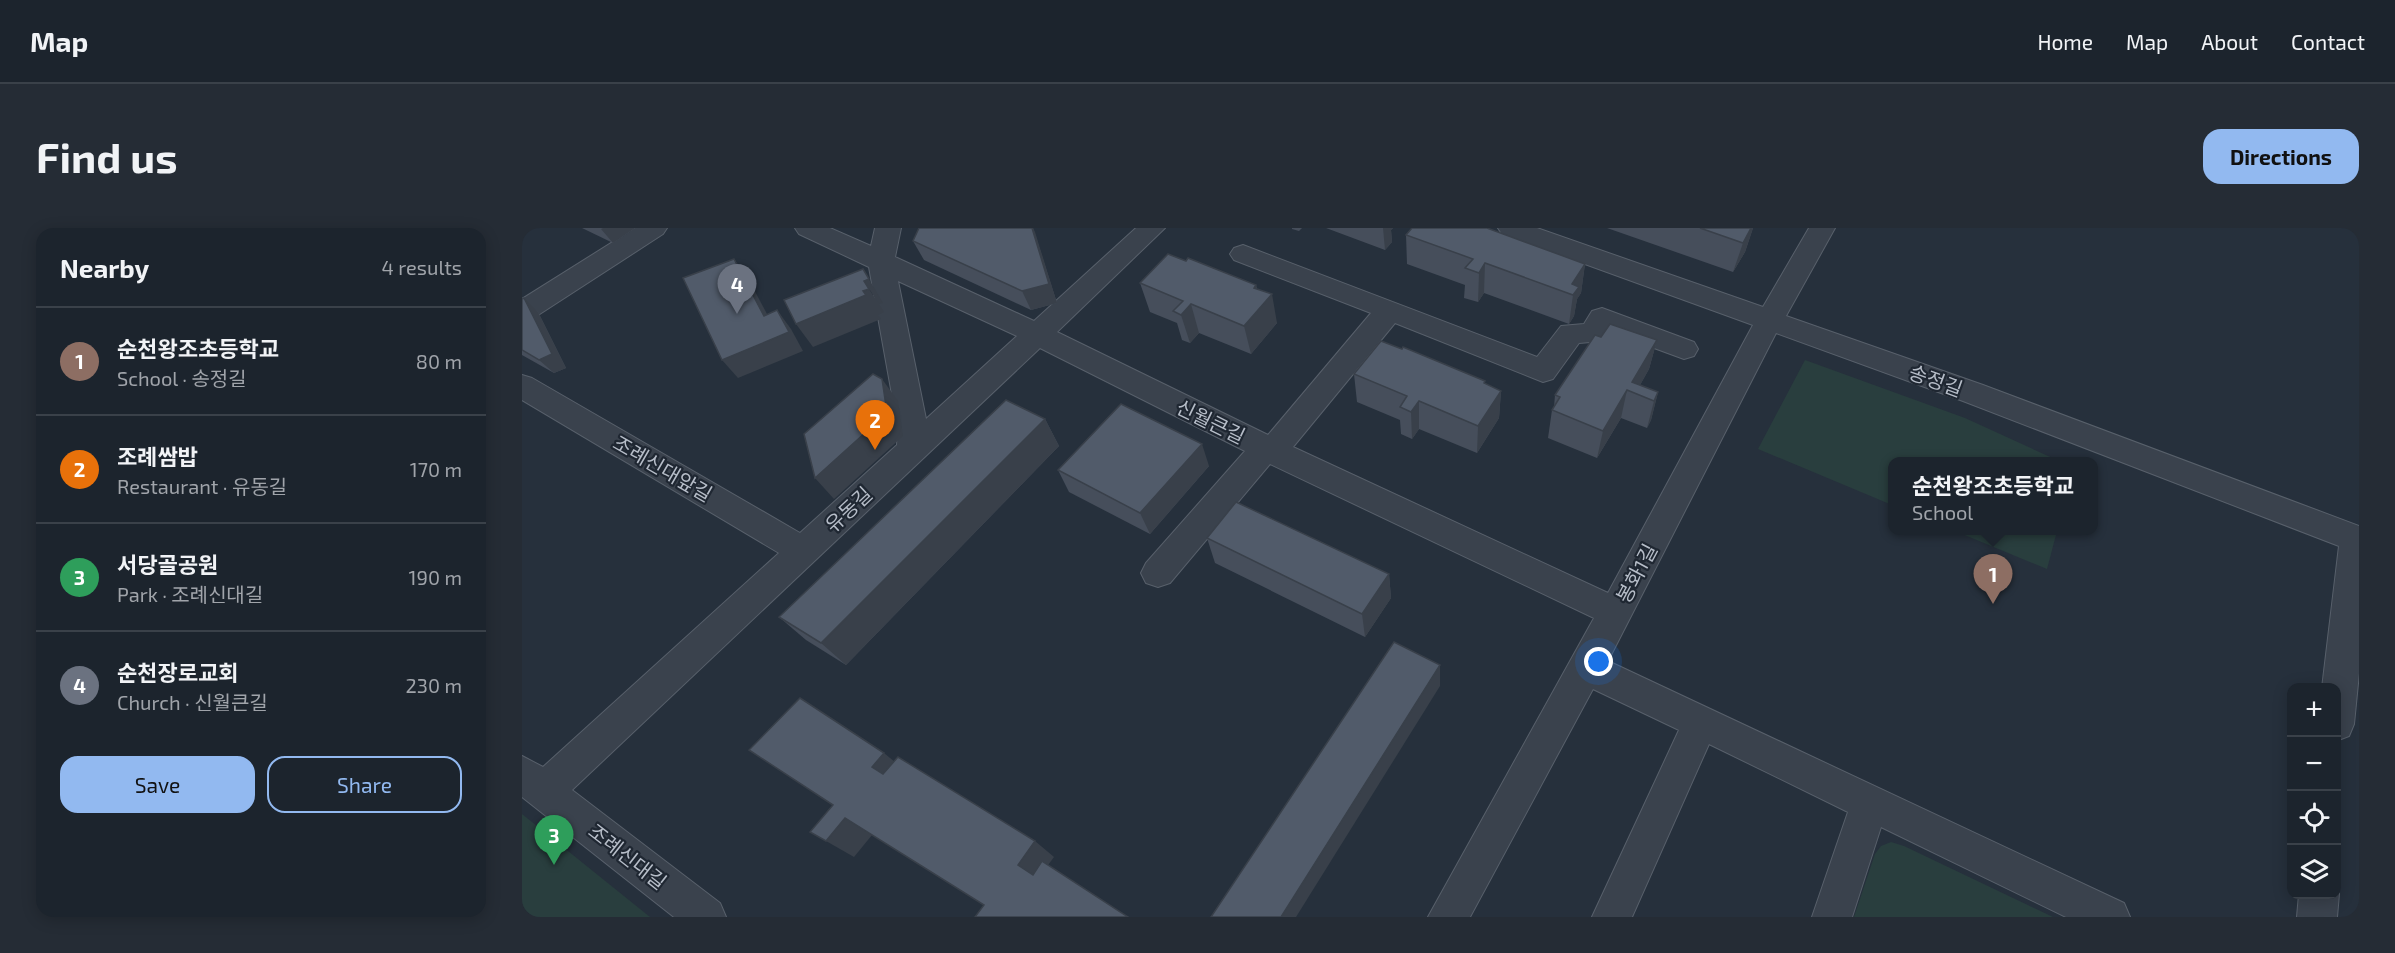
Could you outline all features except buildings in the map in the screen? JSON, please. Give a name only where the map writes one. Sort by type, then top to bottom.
[{"type":"street","points":[[522,312],[654,228]]},
{"type":"street","name":"신월큰길","points":[[808,228],[1037,334],[1269,450],[1615,612]]},
{"type":"street","points":[[888,228],[881,260],[913,428],[912,450]]},
{"type":"street","name":"유동길","points":[[533,782],[803,551],[1152,228]]},
{"type":"street","name":"송정길","points":[[1511,228],[1770,319],[2357,539]]},
{"type":"street","name":"봉화1길","points":[[1448,917],[1586,668],[1770,319],[1822,228]]},
{"type":"street","points":[[1243,254],[1543,371],[1570,333],[1592,334],[1602,318],[1684,349]]},
{"type":"street","points":[[1158,573],[1269,450],[1390,310]]},
{"type":"street","name":"조례신대앞길","points":[[522,386],[803,551]]},
{"type":"street","points":[[2341,698],[2354,613],[2357,539]]},
{"type":"street","points":[[1586,668],[2110,917]]},
{"type":"street","points":[[1612,917],[1700,723]]},
{"type":"street","name":"조례신대길","points":[[533,782],[706,917]]},
{"type":"street","points":[[1832,917],[1870,803]]},
{"type":"street","points":[[2317,917],[2319,899]]},
{"type":"green space","points":[[1805,360],[1965,418],[2050,457],[1888,457],[1888,503],[1758,449]]},
{"type":"green space","points":[[1965,535],[2056,535],[2047,569]]},
{"type":"green space","points":[[522,814],[650,917],[522,917]]},
{"type":"green space","points":[[1891,842],[1904,846],[2053,917],[1854,917],[1875,854],[1881,846]]},
{"type":"place","name":"순천장로교회","points":[[737,314]]},
{"type":"place","name":"조례쌈밥","points":[[875,450]]},
{"type":"place","name":"순천왕조초등학교","points":[[1993,604]]},
{"type":"place","name":"서당골공원","points":[[554,865]]}]
